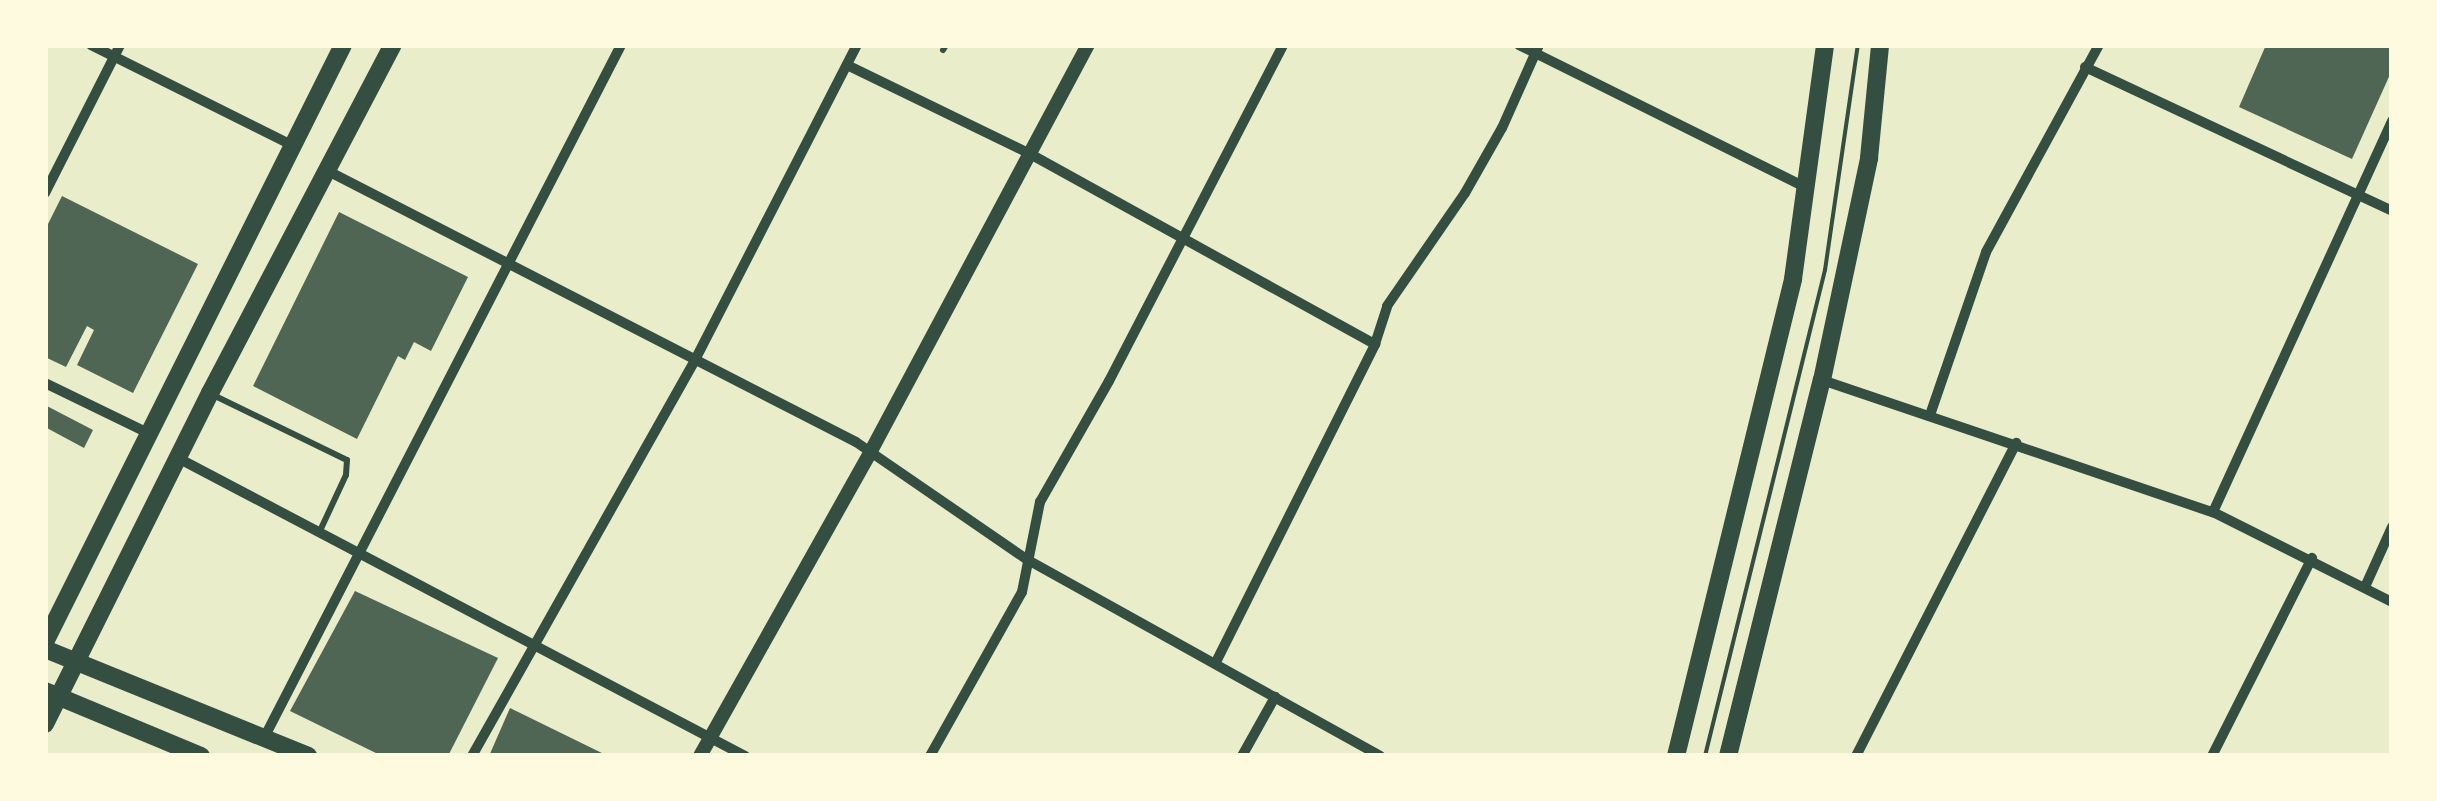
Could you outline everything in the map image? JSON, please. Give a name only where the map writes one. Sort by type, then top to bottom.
[{"type":"main road","points":[[308,756],[45,645],[344,45]]},
{"type":"main road","points":[[45,724],[52,694],[77,661],[210,393],[393,45]]},
{"type":"main road","points":[[1676,756],[1793,280],[1825,45]]},
{"type":"main road","points":[[1728,756],[1822,380],[1869,158],[1880,45]]},
{"type":"main road","points":[[52,694],[191,754]]},
{"type":"street","points":[[92,45],[292,145]]},
{"type":"street","points":[[45,194],[120,45]]},
{"type":"street","points":[[264,738],[622,45]]},
{"type":"street","points":[[472,756],[695,360],[857,45]]},
{"type":"street","points":[[700,756],[1032,155],[1088,45]]},
{"type":"street","points":[[930,756],[1022,592],[1040,502],[1283,45]]},
{"type":"street","points":[[1519,45],[1537,49],[1808,188]]},
{"type":"street","points":[[1930,415],[1986,252],[2099,45]]},
{"type":"street","points":[[1216,662],[1374,344],[1388,306],[1465,193],[1502,128],[1537,49]]},
{"type":"street","points":[[847,65],[1032,155],[1374,344]]},
{"type":"street","points":[[2085,68],[2392,210]]},
{"type":"street","points":[[2213,512],[2392,121]]},
{"type":"street","points":[[328,171],[871,450],[1028,560],[1380,756]]},
{"type":"street","points":[[1822,380],[2213,512],[2312,558],[2392,602]]},
{"type":"street","points":[[45,382],[148,433]]},
{"type":"street","points":[[1856,756],[2016,443]]},
{"type":"street","points":[[178,458],[745,756]]},
{"type":"street","points":[[2364,587],[2392,527]]},
{"type":"street","points":[[2212,756],[2312,558]]},
{"type":"street","points":[[1242,756],[1275,696]]},
{"type":"lane","points":[[210,393],[347,460],[346,475],[319,534]]},
{"type":"path","points":[[1705,756],[1825,270],[1858,45]]},
{"type":"building","points":[[2266,45],[2392,45],[2392,70],[2352,159],[2239,107]]},
{"type":"building","points":[[62,196],[198,264],[133,393],[77,365],[94,330],[87,326],[66,367],[45,357],[45,230]]},
{"type":"building","points":[[339,212],[468,277],[431,351],[414,342],[405,360],[398,356],[357,439],[253,386]]},
{"type":"building","points":[[45,405],[93,430],[84,448],[45,427]]},
{"type":"building","points":[[355,591],[498,658],[448,756],[382,756],[290,711]]},
{"type":"building","points":[[510,708],[608,756],[489,756]]}]
